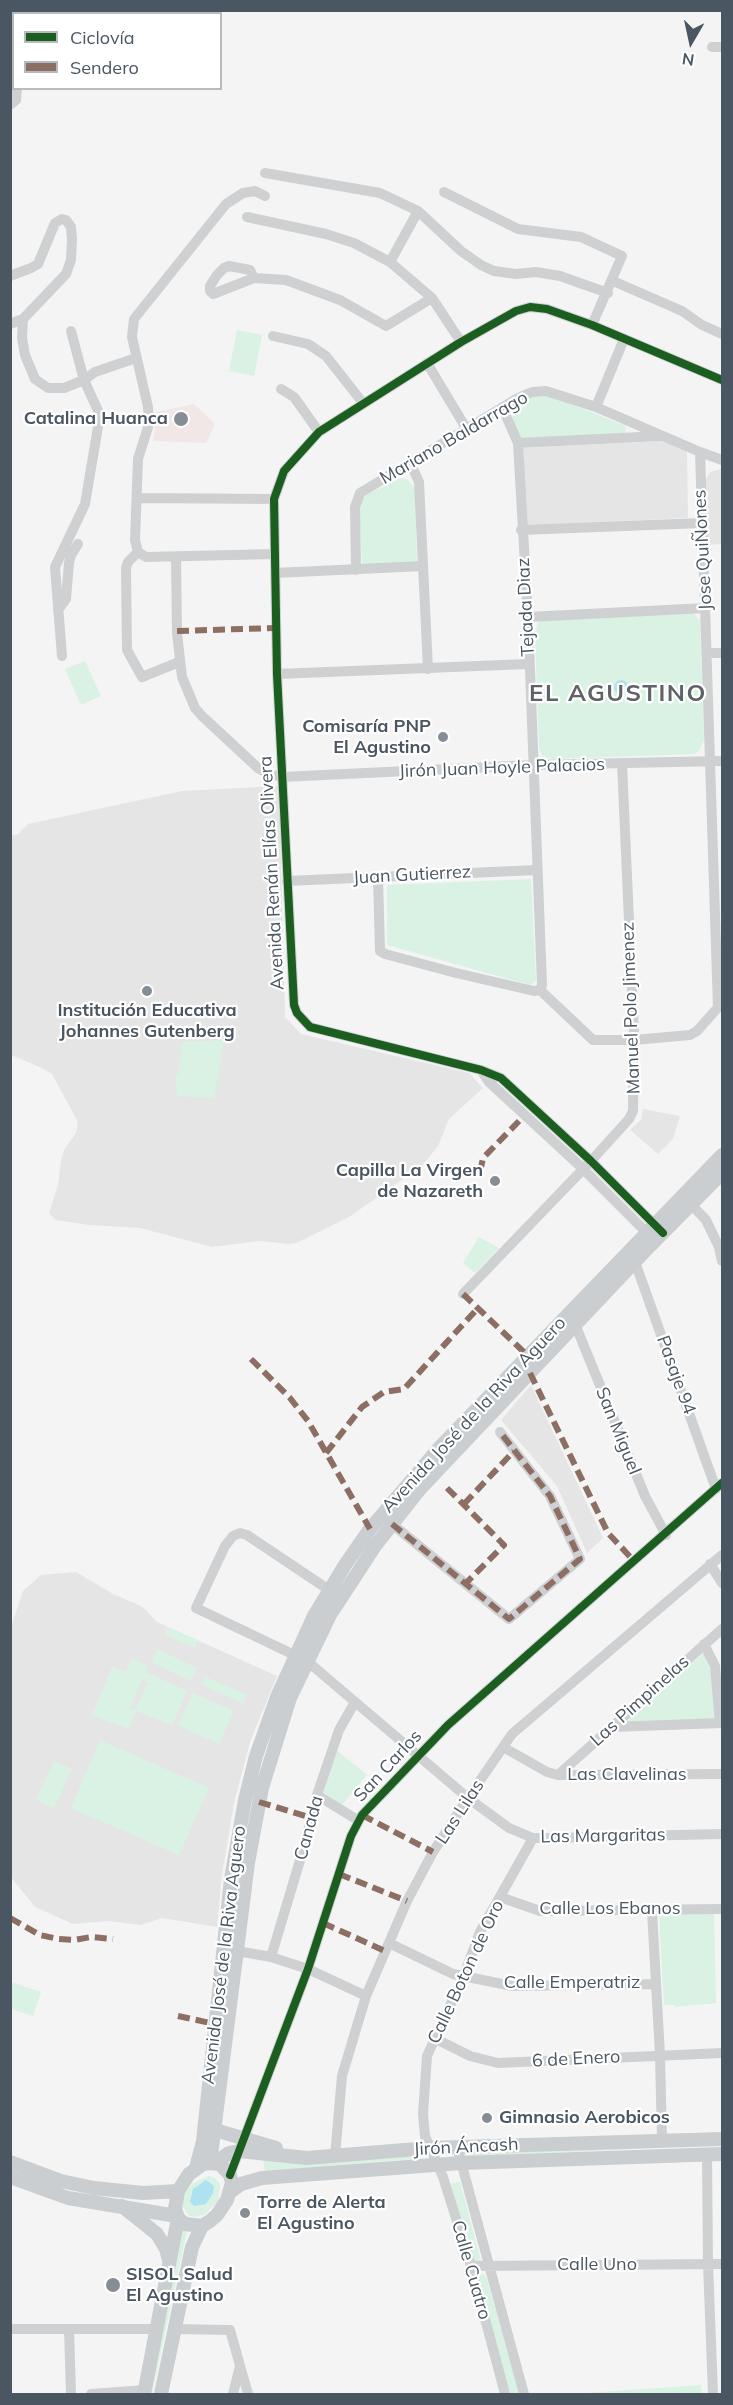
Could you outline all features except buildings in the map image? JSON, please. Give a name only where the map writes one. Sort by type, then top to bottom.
[{"type":"main road","name":"Avenida José de la Riva Aguero","points":[[196,2168],[202,2141],[231,1879],[252,1801],[267,1724],[301,1659],[329,1590],[370,1529],[440,1446],[604,1286],[687,1201],[723,1155]]},
{"type":"main road","name":"Avenida José de la Riva Aguero","points":[[687,1201],[723,1173]]},
{"type":"main road","name":"Avenida José de la Riva Aguero","points":[[301,1659],[373,1548],[420,1489],[575,1324],[604,1286],[635,1262],[655,1233]]},
{"type":"main road","name":"Avenida José de la Riva Aguero","points":[[213,2163],[215,2130],[248,1863],[252,1801]]},
{"type":"main road","name":"Jirón Áncash","points":[[215,2130],[242,2144],[307,2158],[429,2148],[723,2139]]},
{"type":"main road","points":[[144,2392],[178,2217],[175,2200],[178,2190],[196,2168],[213,2163],[242,2144]]},
{"type":"main road","name":"Jirón Áncash","points":[[230,2192],[241,2184],[262,2178],[461,2163],[723,2154]]},
{"type":"main road","points":[[10,2162],[52,2178],[94,2188],[143,2193],[178,2190]]},
{"type":"main road","points":[[161,2394],[192,2247],[202,2226],[218,2215],[230,2192],[230,2175],[227,2169],[213,2163]]},
{"type":"main road","points":[[10,2177],[52,2194],[178,2217],[185,2223],[202,2226]]},
{"type":"main road","points":[[120,2205],[157,2234],[166,2249],[170,2264]]},
{"type":"street","points":[[10,105],[16,100],[17,90]]},
{"type":"street","points":[[265,172],[380,193],[418,212],[462,251],[481,265],[494,271],[516,274],[536,272],[560,276],[608,293]]},
{"type":"street","points":[[265,196],[255,191],[243,193],[226,204],[209,222],[134,319],[132,337],[148,407],[149,424],[138,459],[135,540],[138,552],[146,557],[274,554]]},
{"type":"street","points":[[444,192],[518,229],[581,237],[622,256],[608,293],[592,325]]},
{"type":"street","points":[[390,262],[418,212]]},
{"type":"street","points":[[247,217],[345,240],[390,262],[432,298],[460,342]]},
{"type":"street","points":[[10,276],[38,264],[58,220],[66,220],[70,223],[71,260],[66,274],[23,319],[10,324]]},
{"type":"street","points":[[254,278],[286,280],[316,290],[360,311],[380,325],[390,324],[432,298]]},
{"type":"street","points":[[612,281],[682,311],[702,325],[723,334]]},
{"type":"street","points":[[281,389],[294,397],[319,432],[460,342],[516,311],[530,307],[547,309],[592,325],[723,380]]},
{"type":"street","points":[[23,319],[25,355],[35,379],[48,388],[64,388],[84,380],[94,372],[136,357]]},
{"type":"street","points":[[62,656],[55,567],[85,504],[100,415],[84,380],[71,331]]},
{"type":"street","points":[[273,336],[308,344],[326,356],[363,404]]},
{"type":"street","points":[[596,407],[624,339]]},
{"type":"street","points":[[427,363],[466,428]]},
{"type":"street","name":"Mariano Baldarrago","points":[[356,570],[355,507],[360,493],[466,428],[532,392],[546,391],[596,407],[700,453],[723,460]]},
{"type":"street","name":"Tejada Diaz","points":[[502,407],[518,443],[521,531],[528,617],[542,985],[540,990]]},
{"type":"street","name":"Avenida Renán Elías Olivera","points":[[319,432],[284,471],[274,499],[277,674],[294,1005],[302,1021],[310,1027],[481,1070],[501,1078],[530,1112],[655,1233]]},
{"type":"street","points":[[518,443],[664,436]]},
{"type":"street","name":"Jose QuiÑones","points":[[700,453],[710,762],[718,870],[720,1005]]},
{"type":"street","points":[[410,462],[419,482],[428,669]]},
{"type":"street","points":[[137,498],[274,499]]},
{"type":"street","points":[[521,531],[702,523]]},
{"type":"street","points":[[58,610],[68,594],[71,555],[78,544]]},
{"type":"street","points":[[138,552],[128,562],[126,568],[127,650],[142,677],[179,662]]},
{"type":"street","points":[[176,556],[179,662],[182,677],[195,708],[258,768],[268,774],[282,777]]},
{"type":"street","points":[[274,573],[423,566]]},
{"type":"street","points":[[55,567],[69,568]]},
{"type":"street","points":[[528,617],[706,608]]},
{"type":"street","points":[[707,653],[723,653]]},
{"type":"street","points":[[277,674],[528,664]]},
{"type":"street","name":"Jirón Juan Hoyle Palacios","points":[[282,777],[532,765],[723,761]]},
{"type":"street","name":"Manuel Polo Jimenez","points":[[462,1294],[587,1165],[633,1111],[634,1040],[622,763]]},
{"type":"street","name":"Juan Gutierrez","points":[[287,881],[537,870]]},
{"type":"street","points":[[378,877],[380,951],[456,973],[534,991],[540,990],[589,1038],[599,1041],[634,1040],[690,1035],[697,1031],[720,1005]]},
{"type":"street","points":[[687,1201],[698,1210],[712,1232],[723,1261]]},
{"type":"street","name":"Pasaje 94","points":[[635,1262],[719,1486]]},
{"type":"street","name":"San Miguel","points":[[575,1324],[645,1496],[666,1535]]},
{"type":"street","points":[[392,1524],[509,1619],[580,1559],[550,1496],[500,1432]]},
{"type":"street","name":"San Carlos","points":[[230,2175],[308,1970],[351,1836],[359,1821],[448,1725],[719,1486]]},
{"type":"street","name":"Las Margaritas","points":[[329,1590],[255,1540],[240,1533],[225,1546],[196,1608],[301,1659],[468,1798],[509,1828],[533,1838],[723,1834]]},
{"type":"street","name":"Las Lilas","points":[[335,2156],[342,2076],[366,1996],[407,1900],[468,1798],[512,1734],[723,1555]]},
{"type":"street","points":[[710,1564],[723,1583]]},
{"type":"street","name":"Las Pimpinelas","points":[[558,1775],[723,1629]]},
{"type":"street","points":[[612,1726],[722,1723],[715,1666],[704,1644]]},
{"type":"street","name":"Canada","points":[[271,1957],[317,1795],[339,1730],[355,1702]]},
{"type":"street","name":"Las Clavelinas","points":[[503,1747],[547,1772],[558,1775],[723,1774]]},
{"type":"street","points":[[317,1795],[359,1821]]},
{"type":"street","name":"Calle Boton de Oro","points":[[429,2148],[425,2136],[423,2114],[427,2056],[464,1975],[480,1932],[533,1838]]},
{"type":"street","name":"Calle Los Ebanos","points":[[500,1897],[540,1911],[723,1909]]},
{"type":"street","points":[[652,1911],[662,2140]]},
{"type":"street","name":"Calle Emperatriz","points":[[389,1943],[453,1974],[512,1986],[656,1983]]},
{"type":"street","points":[[237,1951],[271,1957],[308,1970],[366,1996]]},
{"type":"street","name":"6 de Enero","points":[[434,2038],[470,2056],[498,2064],[723,2053]]},
{"type":"street","name":"Calle Cuatro","points":[[456,2147],[524,2394]]},
{"type":"street","name":"Calle Cuatro","points":[[429,2148],[438,2165],[471,2266],[505,2394]]},
{"type":"street","points":[[707,2154],[713,2394]]},
{"type":"street","name":"Calle Uno","points":[[471,2266],[723,2264]]},
{"type":"street","points":[[10,2329],[158,2329]]},
{"type":"street","points":[[69,2329],[71,2394]]},
{"type":"street","points":[[174,2329],[230,2330],[248,2394]]},
{"type":"street","points":[[233,2394],[240,2365]]},
{"type":"street","points":[[91,2394],[144,2392]]},
{"type":"shaded area","name":"Catalina Huanca","points":[[194,404],[215,424],[206,443],[153,441],[155,430],[152,413]]},
{"type":"shaded area","points":[[664,441],[687,451],[688,518],[526,525],[523,448]]},
{"type":"shaded area","points":[[721,469],[722,544],[707,545],[706,479],[710,472]]},
{"type":"shaded area","name":"Institución Educativa Johannes Gutenberg","points":[[279,786],[285,1017],[301,1034],[469,1073],[483,1088],[449,1119],[438,1146],[423,1165],[349,1217],[296,1243],[259,1241],[212,1247],[140,1228],[89,1225],[56,1220],[49,1213],[58,1185],[64,1150],[76,1133],[78,1122],[52,1074],[11,1055],[10,836],[18,834],[28,824],[182,791]]},
{"type":"shaded area","points":[[643,1109],[680,1116],[673,1139],[658,1154],[630,1130],[641,1120]]},
{"type":"shaded area","points":[[531,1385],[603,1538],[587,1553],[557,1486],[501,1420]]},
{"type":"shaded area","points":[[76,1572],[113,1594],[143,1607],[157,1622],[277,1676],[250,1742],[234,1803],[222,1875],[217,1927],[162,1918],[141,1925],[108,1921],[73,1924],[35,1907],[11,1877],[11,1627],[23,1591],[41,1575]]},
{"type":"green space","points":[[237,330],[262,335],[254,376],[229,371]]},
{"type":"green space","points":[[534,394],[548,395],[626,426],[625,436],[520,441],[512,420],[514,403]]},
{"type":"green space","points":[[400,478],[408,480],[415,488],[417,563],[362,566],[359,511],[362,499]]},
{"type":"green space","points":[[693,613],[700,620],[704,740],[699,751],[694,754],[553,759],[543,757],[539,748],[535,635],[540,621]]},
{"type":"green space","points":[[85,661],[101,696],[81,705],[65,669]]},
{"type":"green space","points":[[531,879],[536,980],[530,985],[387,945],[387,885]]},
{"type":"green space","points":[[224,1040],[214,1098],[177,1096],[175,1075],[179,1073],[182,1042]]},
{"type":"green space","points":[[479,1237],[499,1248],[475,1273],[463,1263]]},
{"type":"green space","points":[[168,1627],[198,1640],[195,1648],[165,1635]]},
{"type":"green space","points":[[157,1649],[197,1668],[191,1681],[151,1662]]},
{"type":"green space","points":[[704,1653],[711,1671],[716,1719],[627,1724],[626,1721]]},
{"type":"green space","points":[[132,1658],[148,1666],[146,1672],[187,1691],[172,1725],[136,1711],[129,1729],[92,1715],[112,1667],[126,1672]],"holes":[[[142,1680],[148,1682],[135,1710],[130,1708]]]},
{"type":"green space","points":[[206,1677],[247,1695],[243,1704],[201,1684]]},
{"type":"green space","points":[[193,1693],[234,1711],[219,1744],[178,1725]]},
{"type":"green space","points":[[100,1740],[209,1788],[179,1855],[71,1808]]},
{"type":"green space","points":[[334,1748],[367,1775],[342,1805],[323,1792]]},
{"type":"green space","points":[[54,1761],[72,1769],[54,1808],[36,1799]]},
{"type":"green space","points":[[714,1913],[716,2003],[675,2007],[675,2005],[664,2005],[659,1915]]},
{"type":"green space","points":[[11,1982],[41,1992],[33,2016],[11,2009]]},
{"type":"green space","points":[[654,2148],[464,2157],[463,2152]]},
{"type":"green space","points":[[407,2154],[414,2159],[265,2171],[263,2159]]},
{"type":"green space","points":[[208,2176],[215,2178],[220,2184],[218,2201],[204,2215],[193,2217],[188,2215],[182,2205],[185,2192],[192,2184]]},
{"type":"green space","points":[[460,2182],[481,2261],[476,2263],[472,2260],[451,2183]]},
{"type":"green space","points":[[181,2230],[187,2231],[152,2394],[147,2394]]},
{"type":"green space","points":[[484,2274],[519,2394],[509,2394],[478,2275]]},
{"type":"green space","points":[[701,2385],[702,2394],[571,2394]]},
{"type":"water","points":[[621,680],[626,682],[628,687],[626,692],[621,694],[616,692],[614,687],[616,682]]},
{"type":"water","points":[[206,2180],[214,2186],[213,2193],[206,2204],[194,2206],[190,2202],[193,2189]]},
{"type":"marked path","points":[[177,631],[276,628]]},
{"type":"marked path","points":[[480,1172],[483,1158],[522,1118]]},
{"type":"marked path","points":[[463,1294],[527,1355]]},
{"type":"marked path","points":[[326,1453],[362,1407],[384,1392],[404,1389],[478,1308]]},
{"type":"marked path","points":[[251,1359],[290,1398],[308,1421],[370,1529]]},
{"type":"marked path","points":[[530,1373],[608,1533],[634,1561]]},
{"type":"marked path","points":[[392,1524],[509,1619],[580,1559],[550,1496],[500,1432]]},
{"type":"marked path","points":[[464,1504],[514,1451]]},
{"type":"marked path","points":[[447,1488],[504,1545],[465,1584]]},
{"type":"marked path","points":[[259,1802],[312,1818]]},
{"type":"marked path","points":[[362,1815],[433,1852]]},
{"type":"marked path","points":[[339,1874],[407,1901]]},
{"type":"marked path","points":[[10,1918],[40,1935],[58,1939],[74,1940],[91,1937],[113,1939]]},
{"type":"marked path","points":[[323,1923],[385,1951]]},
{"type":"marked path","points":[[178,2016],[215,2024]]},
{"type":"cycle path","points":[[663,1233],[591,1161],[501,1078],[481,1070],[310,1027],[297,1013],[294,1005],[277,674],[274,499],[284,471],[319,432],[461,342],[516,311],[530,307],[547,309],[592,325],[722,380]]},
{"type":"cycle path","points":[[230,2175],[308,1969],[351,1836],[362,1815],[448,1725],[722,1483]]},
{"type":"place","name":"Catalina Huanca","points":[[181,419]]},
{"type":"place","name":"Comisaría PNP El Agustino","points":[[443,737]]},
{"type":"place","name":"Institución Educativa Johannes Gutenberg","points":[[147,991]]},
{"type":"place","name":"Capilla La Virgen de Nazareth","points":[[495,1181]]},
{"type":"place","name":"Gimnasio Aerobicos","points":[[487,2118]]},
{"type":"place","name":"Torre de Alerta El Agustino","points":[[245,2213]]},
{"type":"place","name":"SISOL Salud El Agustino","points":[[113,2285]]},
{"type":"district","name":"EL AGUSTINO","points":[[618,694]]}]
